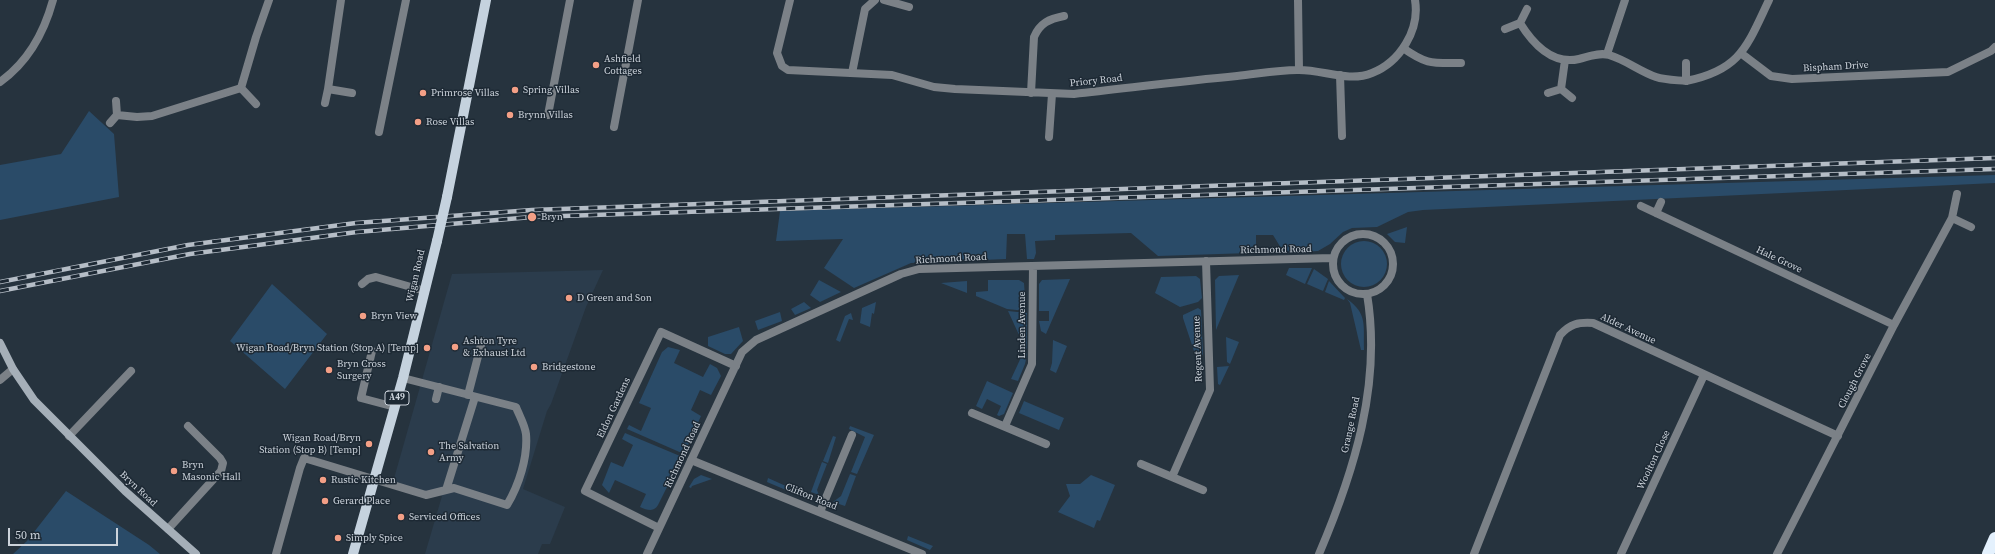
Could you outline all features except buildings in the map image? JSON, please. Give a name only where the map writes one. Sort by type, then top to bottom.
[{"type":"highway","points":[[1988,554],[1995,538]]},
{"type":"main road","name":"Wigan Road","points":[[353,554],[403,378],[448,197],[486,0]]},
{"type":"main road","name":"Bryn Road","points":[[0,343],[13,369],[34,400],[125,492],[196,554]]},
{"type":"street","points":[[0,82],[26,57],[36,44],[44,29],[53,0]]},
{"type":"street","points":[[241,88],[256,36],[269,0]]},
{"type":"street","points":[[326,103],[341,0]]},
{"type":"street","points":[[379,132],[406,0]]},
{"type":"street","points":[[548,115],[570,0]]},
{"type":"street","points":[[614,127],[638,0]]},
{"type":"street","name":"Priory Road","points":[[790,0],[777,52],[782,66],[795,72],[892,75],[934,87],[1052,94],[1074,94],[1299,69],[1351,77],[1372,73],[1384,67],[1403,48],[1413,28],[1416,8],[1415,0]]},
{"type":"street","points":[[852,73],[865,9],[875,0]]},
{"type":"street","points":[[884,0],[909,7]]},
{"type":"street","points":[[1298,0],[1299,69]]},
{"type":"street","points":[[1607,54],[1625,0]]},
{"type":"street","points":[[1520,24],[1537,45],[1546,52],[1565,60],[1598,54],[1607,54],[1655,77],[1668,80],[1686,81],[1719,70],[1735,61],[1742,54],[1769,0]]},
{"type":"street","points":[[1505,29],[1520,24],[1527,9]]},
{"type":"street","points":[[1032,93],[1034,37],[1037,29],[1043,23],[1051,19],[1064,16]]},
{"type":"street","name":"Bispham Drive","points":[[1742,54],[1771,76],[1792,80],[1948,72],[1991,52],[1995,47]]},
{"type":"street","points":[[1403,48],[1422,61],[1429,63],[1461,63]]},
{"type":"street","points":[[1561,89],[1565,60]]},
{"type":"street","points":[[1686,63],[1686,81]]},
{"type":"street","points":[[1340,75],[1342,136]]},
{"type":"street","points":[[241,88],[256,104]]},
{"type":"street","points":[[117,115],[137,117],[152,116],[241,88]]},
{"type":"street","points":[[328,88],[352,93]]},
{"type":"street","points":[[1548,93],[1561,89]]},
{"type":"street","points":[[1561,89],[1572,98]]},
{"type":"street","points":[[1049,137],[1052,94]]},
{"type":"street","points":[[110,123],[117,115],[116,101]]},
{"type":"street","name":"Clough Grove","points":[[1777,554],[1894,325],[1952,218],[1957,194]]},
{"type":"street","points":[[1656,213],[1661,202]]},
{"type":"street","name":"Hale Grove","points":[[1641,206],[1894,325]]},
{"type":"street","points":[[1952,218],[1972,227]]},
{"type":"street","points":[[1361,233],[1372,235],[1381,239],[1388,247],[1392,256],[1392,272],[1385,285],[1377,291],[1367,294],[1357,294],[1348,291],[1340,285],[1332,268],[1332,258],[1342,241],[1351,235],[1361,233]]},
{"type":"street","name":"Richmond Road","points":[[647,554],[742,352],[756,340],[901,274],[919,269],[1332,258]]},
{"type":"street","name":"Regent Avenue","points":[[1172,477],[1210,390],[1206,261]]},
{"type":"street","name":"Linden Avenue","points":[[1005,426],[1032,364],[1032,266]]},
{"type":"street","points":[[362,284],[368,279],[376,277],[425,291]]},
{"type":"street","name":"Grange Road","points":[[1319,554],[1341,502],[1353,463],[1366,404],[1370,372],[1372,323],[1367,294]]},
{"type":"street","name":"Alder Avenue","points":[[1474,554],[1560,335],[1568,327],[1580,322],[1593,323],[1838,436]]},
{"type":"street","name":"Eldon Gardens","points":[[659,528],[585,491],[661,332],[736,366]]},
{"type":"street","points":[[446,490],[471,396],[482,341]]},
{"type":"street","points":[[372,352],[361,398],[395,407]]},
{"type":"street","points":[[0,380],[13,369]]},
{"type":"street","points":[[69,436],[131,371]]},
{"type":"street","name":"Woolton Close","points":[[1622,554],[1704,375]]},
{"type":"street","points":[[276,554],[305,455],[426,495],[454,488],[507,505],[515,491],[524,456],[526,433],[516,407],[403,378]]},
{"type":"street","points":[[436,399],[439,388]]},
{"type":"street","points":[[972,413],[1046,444]]},
{"type":"street","points":[[168,529],[223,467],[223,462],[220,458],[188,426]]},
{"type":"street","points":[[820,512],[852,435]]},
{"type":"street","name":"Clifton Road","points":[[691,460],[922,554]]},
{"type":"street","points":[[1142,464],[1204,490]]},
{"type":"shaded area","points":[[89,111],[114,134],[119,197],[0,220],[0,165],[61,154]]},
{"type":"shaded area","points":[[1995,175],[1995,183],[1423,210],[1408,212],[1377,227],[1352,228],[1343,232],[1330,244],[1318,251],[1284,253],[1273,235],[1256,235],[1256,248],[1250,253],[1158,256],[1131,233],[1055,235],[1055,240],[1035,241],[1036,253],[1034,259],[1027,259],[1025,234],[1007,234],[1006,259],[911,263],[854,288],[824,268],[843,239],[776,241],[780,211]]},
{"type":"shaded area","points":[[1407,227],[1405,243],[1395,242],[1387,234]]},
{"type":"shaded area","points":[[1364,241],[1377,245],[1383,251],[1387,264],[1383,277],[1377,283],[1364,287],[1351,283],[1345,277],[1341,264],[1345,251],[1351,245]]},
{"type":"shaded area","points":[[1289,268],[1312,268],[1305,284],[1286,275]]},
{"type":"shaded area","points":[[1314,269],[1328,279],[1323,291],[1307,284]]},
{"type":"shaded area","points":[[603,270],[586,307],[551,404],[547,411],[523,489],[565,507],[550,544],[542,544],[538,554],[425,554],[442,496],[393,482],[452,274]]},
{"type":"shaded area","points":[[1239,275],[1216,330],[1215,280],[1219,276]]},
{"type":"shaded area","points":[[1196,276],[1200,279],[1202,298],[1198,302],[1180,307],[1155,293],[1161,277]]},
{"type":"shaded area","points":[[1070,279],[1046,334],[1041,331],[1039,321],[1049,321],[1049,311],[1039,311],[1039,284],[1042,280]]},
{"type":"shaded area","points":[[819,280],[841,292],[820,302],[810,295]]},
{"type":"shaded area","points":[[988,280],[1019,280],[1024,283],[1026,311],[1007,309],[976,296],[976,292],[988,291]]},
{"type":"shaded area","points":[[967,281],[967,293],[941,283]]},
{"type":"shaded area","points":[[1329,281],[1345,298],[1344,300],[1325,292]]},
{"type":"shaded area","points":[[272,284],[327,334],[285,389],[230,341]]},
{"type":"shaded area","points":[[1347,299],[1354,304],[1363,321],[1364,350],[1361,350],[1350,303]]},
{"type":"shaded area","points":[[804,302],[811,308],[795,315],[791,309]]},
{"type":"shaded area","points":[[876,302],[874,314],[872,313],[870,327],[860,323],[862,308]]},
{"type":"shaded area","points":[[1198,308],[1201,310],[1203,355],[1194,351],[1183,318],[1183,315]]},
{"type":"shaded area","points":[[1008,311],[1027,313],[1027,349],[1025,348]]},
{"type":"shaded area","points":[[780,312],[782,321],[758,330],[755,321]]},
{"type":"shaded area","points":[[851,313],[853,320],[849,319],[840,342],[836,340],[845,316]]},
{"type":"shaded area","points":[[739,327],[743,341],[731,354],[725,354],[708,346],[708,337]]},
{"type":"shaded area","points":[[1226,337],[1239,342],[1230,364],[1227,362]]},
{"type":"shaded area","points":[[1053,340],[1067,346],[1056,373],[1050,370],[1052,363]]},
{"type":"shaded area","points":[[668,347],[680,350],[674,363],[703,377],[710,364],[717,368],[721,376],[711,395],[700,390],[691,410],[701,416],[684,454],[627,429],[629,425],[641,431],[651,408],[639,403],[662,352]]},
{"type":"shaded area","points":[[1024,351],[1027,354],[1025,364],[1018,381],[1011,379]]},
{"type":"shaded area","points":[[1229,366],[1220,385],[1218,384],[1217,367]]},
{"type":"shaded area","points":[[987,381],[1013,393],[1004,414],[999,416],[997,415],[1001,406],[987,399],[982,409],[976,406]]},
{"type":"shaded area","points":[[1024,401],[1064,418],[1059,430],[1019,413]]},
{"type":"shaded area","points":[[850,426],[874,435],[857,474],[851,472],[865,437],[849,429]]},
{"type":"shaded area","points":[[625,433],[680,456],[681,459],[659,503],[654,509],[649,510],[640,507],[646,494],[615,480],[609,493],[602,485],[611,462],[623,467],[633,445],[622,439]]},
{"type":"shaded area","points":[[833,436],[836,437],[828,463],[823,461]]},
{"type":"shaded area","points":[[822,462],[827,464],[817,490],[819,495],[811,492]]},
{"type":"shaded area","points":[[850,474],[856,476],[845,506],[833,502],[841,496]]},
{"type":"shaded area","points":[[701,475],[712,479],[692,486],[691,488],[689,487],[694,479]]},
{"type":"shaded area","points":[[1091,475],[1115,485],[1100,521],[1097,520],[1094,528],[1058,512],[1070,496],[1066,484],[1080,484]]},
{"type":"shaded area","points":[[768,478],[806,495],[805,498],[767,482]]},
{"type":"shaded area","points":[[66,491],[149,545],[160,554],[13,554],[27,541]]},
{"type":"shaded area","points":[[908,536],[933,546],[930,550],[907,540]]},
{"type":"railway","points":[[0,282],[188,245],[356,223],[532,210],[1995,158]]},
{"type":"railway","points":[[0,291],[190,254],[357,232],[532,217],[1995,169]]},
{"type":"place","name":"Ashfield Cottages","points":[[596,65]]},
{"type":"place","name":"Spring Villas","points":[[515,90]]},
{"type":"place","name":"Primrose Villas","points":[[423,93]]},
{"type":"place","name":"Brynn Villas","points":[[510,115]]},
{"type":"place","name":"Rose Villas","points":[[418,122]]},
{"type":"place","name":"Bryn","points":[[532,217]]},
{"type":"place","name":"D Green and Son","points":[[569,298]]},
{"type":"place","name":"Bryn View","points":[[363,316]]},
{"type":"place","name":"Ashton Tyre & Exhaust Ltd","points":[[455,347]]},
{"type":"place","name":"Wigan Road/Bryn Station (Stop A) [Temp]","points":[[427,348]]},
{"type":"place","name":"Bridgestone","points":[[534,367]]},
{"type":"place","name":"Bryn Cross Surgery","points":[[329,370]]},
{"type":"place","name":"Wigan Road/Bryn Station (Stop B) [Temp]","points":[[369,444]]},
{"type":"place","name":"The Salvation Army","points":[[431,452]]},
{"type":"place","name":"Bryn Masonic Hall","points":[[174,471]]},
{"type":"place","name":"Rustic Kitchen","points":[[323,480]]},
{"type":"place","name":"Gerard Place","points":[[325,501]]},
{"type":"place","name":"Serviced Offices","points":[[401,517]]},
{"type":"place","name":"Simply Spice","points":[[338,538]]}]
